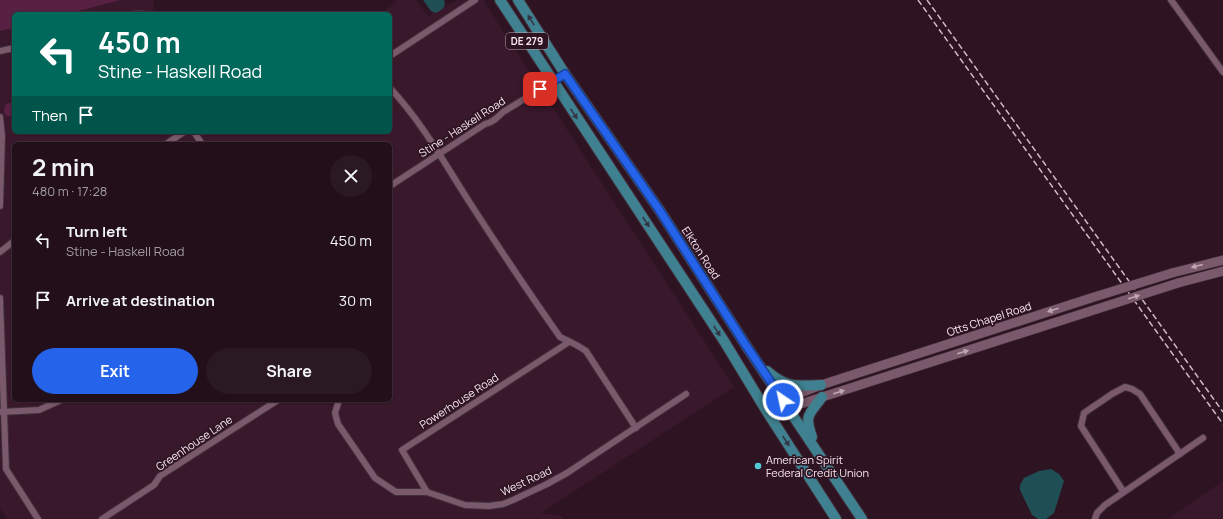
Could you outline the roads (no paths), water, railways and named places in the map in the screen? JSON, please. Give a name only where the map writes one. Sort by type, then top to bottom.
[{"type":"main road","name":"DE 279","points":[[500,0],[724,341],[770,417],[836,519]]},
{"type":"main road","name":"Elkton Road","points":[[518,0],[565,74],[660,211],[862,519]]},
{"type":"main road","name":"Otts Chapel Road","points":[[770,417],[786,404],[821,385],[1091,298],[1172,273],[1223,260]]},
{"type":"main road","name":"Otts Chapel Road","points":[[764,407],[822,397],[1178,283],[1223,272]]},
{"type":"main road","points":[[759,364],[775,378],[787,384],[799,386],[821,385]]},
{"type":"main road","points":[[816,448],[808,426],[808,419],[812,409],[822,397]]},
{"type":"street","points":[[392,55],[475,0]]},
{"type":"street","points":[[1171,0],[1223,72]]},
{"type":"street","points":[[0,51],[12,48]]},
{"type":"street","name":"Stine - Haskell Road","points":[[392,185],[485,124],[500,116],[503,112],[565,74]]},
{"type":"street","points":[[392,90],[422,126],[525,287],[560,337],[569,342],[575,343],[586,351],[636,428]]},
{"type":"street","points":[[0,117],[2,136],[0,206]]},
{"type":"street","points":[[169,142],[181,134]]},
{"type":"street","points":[[0,252],[12,243]]},
{"type":"street","points":[[0,298],[2,412],[6,469],[38,519]]},
{"type":"street","name":"Powerhouse Road","points":[[427,492],[402,450],[569,342]]},
{"type":"street","points":[[1123,491],[1081,426],[1084,413],[1112,394],[1125,387],[1140,394],[1180,454]]},
{"type":"street","name":"West Road","points":[[339,402],[336,413],[338,424],[375,478],[396,492],[427,492],[474,506],[489,506],[503,504],[567,473],[686,394]]},
{"type":"street","points":[[2,412],[39,410],[57,402]]},
{"type":"street","name":"Greenhouse Lane","points":[[102,519],[154,485],[160,476],[275,402]]},
{"type":"street","points":[[1094,519],[1097,513],[1105,505],[1123,491],[1203,438]]},
{"type":"water","points":[[423,0],[444,0],[445,5],[441,10],[435,13],[431,11]]},
{"type":"water","points":[[1051,469],[1059,474],[1064,481],[1054,513],[1046,519],[1038,519],[1032,515],[1020,490],[1020,485],[1024,478],[1039,471]]},
{"type":"railway","points":[[918,0],[1223,424]]},
{"type":"railway","points":[[927,0],[1223,412]]},
{"type":"place","name":"American Spirit Federal Credit Union","points":[[758,466]]}]
